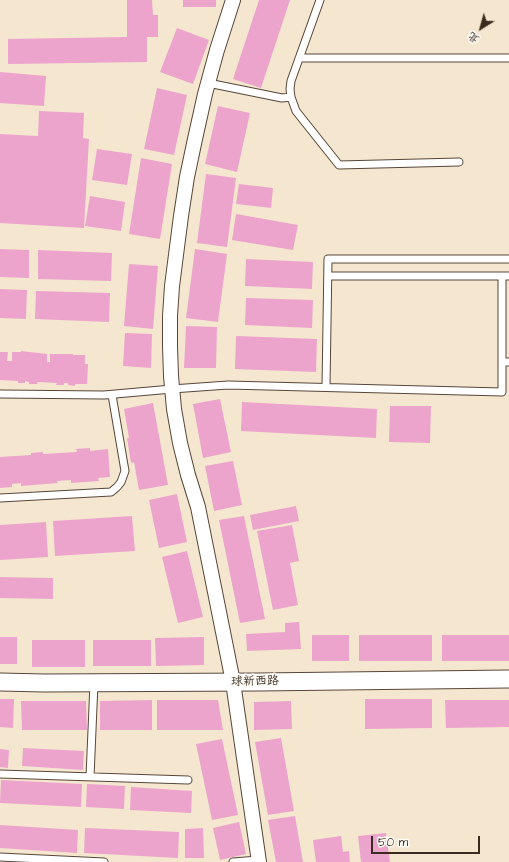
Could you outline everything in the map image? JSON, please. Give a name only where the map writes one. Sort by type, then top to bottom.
[{"type":"street","points":[[233,0],[208,83],[187,178],[172,286],[170,346],[174,410],[180,443],[198,507],[233,682],[258,861]]},
{"type":"street","name":"球新西路","points":[[0,682],[94,683],[509,679]]},
{"type":"lane","points":[[320,0],[299,58],[290,89],[296,111],[339,165],[459,162]]},
{"type":"lane","points":[[299,58],[509,58]]},
{"type":"lane","points":[[208,83],[282,98],[291,97]]},
{"type":"lane","points":[[326,387],[328,259],[509,259]]},
{"type":"lane","points":[[0,394],[112,395],[228,385],[502,392],[506,362],[505,276],[328,276]]},
{"type":"lane","points":[[0,498],[111,492],[117,487],[121,482],[125,471],[112,395]]},
{"type":"lane","points":[[90,777],[94,683]]},
{"type":"lane","points":[[0,774],[188,780]]},
{"type":"lane","points":[[0,857],[104,862]]},
{"type":"lane","points":[[233,862],[258,861]]},
{"type":"building","points":[[127,0],[152,0],[153,15],[158,15],[158,37],[147,37],[147,62],[8,64],[8,39],[127,37]]},
{"type":"building","points":[[183,0],[216,0],[216,7],[183,7]]},
{"type":"building","points":[[259,0],[290,0],[261,88],[233,79]]},
{"type":"building","points":[[177,28],[209,40],[193,84],[160,72]]},
{"type":"building","points":[[0,72],[46,76],[44,106],[0,103]]},
{"type":"building","points":[[157,88],[187,95],[174,155],[144,149]]},
{"type":"building","points":[[218,106],[250,113],[237,172],[205,164]]},
{"type":"building","points":[[39,111],[84,113],[83,138],[89,139],[84,228],[0,223],[0,134],[38,136]]},
{"type":"building","points":[[97,149],[132,154],[127,185],[92,180]]},
{"type":"building","points":[[141,158],[172,164],[160,239],[129,234]]},
{"type":"building","points":[[206,174],[236,178],[227,247],[197,243]]},
{"type":"building","points":[[239,184],[273,188],[271,208],[236,204]]},
{"type":"building","points":[[90,196],[125,202],[121,231],[85,226]]},
{"type":"building","points":[[236,214],[298,225],[293,250],[232,240]]},
{"type":"building","points":[[0,249],[29,250],[29,278],[0,277]]},
{"type":"building","points":[[195,249],[227,254],[218,322],[186,318]]},
{"type":"building","points":[[38,250],[112,253],[111,281],[38,279]]},
{"type":"building","points":[[246,259],[313,262],[312,289],[245,286]]},
{"type":"building","points":[[129,264],[158,266],[153,329],[124,326]]},
{"type":"building","points":[[0,289],[27,290],[26,319],[0,318]]},
{"type":"building","points":[[36,291],[110,293],[109,322],[35,319]]},
{"type":"building","points":[[246,298],[313,300],[312,328],[245,325]]},
{"type":"building","points":[[186,326],[217,327],[216,368],[184,368]]},
{"type":"building","points":[[125,333],[152,334],[151,368],[123,366]]},
{"type":"building","points":[[236,336],[317,339],[316,372],[235,369]]},
{"type":"building","points":[[21,351],[47,354],[47,362],[50,362],[50,354],[85,355],[85,364],[88,364],[87,384],[75,384],[75,386],[68,385],[68,383],[64,383],[64,385],[56,385],[57,383],[38,382],[37,384],[29,384],[29,382],[25,381],[25,383],[18,383],[18,381],[0,380],[0,352],[8,352],[7,361],[12,361],[12,352]]},
{"type":"building","points":[[220,399],[231,452],[203,458],[193,404]]},
{"type":"building","points":[[242,402],[377,409],[376,438],[241,431]]},
{"type":"building","points":[[153,403],[168,485],[139,490],[134,462],[131,463],[127,438],[129,438],[124,409]]},
{"type":"building","points":[[390,406],[431,406],[430,443],[389,442]]},
{"type":"building","points":[[90,448],[90,451],[108,449],[110,477],[98,478],[99,481],[71,483],[71,480],[57,481],[58,483],[21,486],[21,483],[12,484],[12,487],[0,488],[0,457],[31,455],[31,453],[43,452],[43,454],[77,452],[76,449]]},
{"type":"building","points":[[233,461],[242,505],[214,511],[205,466]]},
{"type":"building","points":[[177,494],[187,542],[159,548],[149,500]]},
{"type":"building","points":[[296,506],[299,521],[253,530],[250,515]]},
{"type":"building","points":[[132,516],[135,551],[55,556],[53,521]]},
{"type":"building","points":[[244,516],[265,619],[240,623],[219,520]]},
{"type":"building","points":[[46,522],[48,557],[0,560],[0,525]]},
{"type":"building","points":[[292,525],[299,561],[290,563],[298,605],[273,610],[257,531]]},
{"type":"building","points":[[187,551],[203,617],[178,623],[162,557]]},
{"type":"building","points":[[0,577],[53,578],[53,599],[0,598]]},
{"type":"building","points":[[299,622],[301,649],[247,651],[246,634],[285,632],[285,623]]},
{"type":"building","points":[[312,635],[349,635],[349,661],[312,661]]},
{"type":"building","points":[[359,635],[432,635],[432,661],[359,661]]},
{"type":"building","points":[[442,635],[509,635],[509,661],[442,661]]},
{"type":"building","points":[[0,637],[17,637],[17,664],[0,664]]},
{"type":"building","points":[[204,637],[204,665],[156,666],[155,638]]},
{"type":"building","points":[[32,640],[85,640],[85,667],[32,667]]},
{"type":"building","points":[[93,640],[151,640],[151,666],[93,666]]},
{"type":"building","points":[[0,699],[14,699],[13,728],[0,727]]},
{"type":"building","points":[[365,699],[432,699],[432,728],[365,729]]},
{"type":"building","points":[[152,700],[152,730],[100,730],[100,701]]},
{"type":"building","points":[[157,700],[218,700],[223,730],[157,730]]},
{"type":"building","points":[[445,700],[509,700],[509,727],[446,728]]},
{"type":"building","points":[[21,701],[86,701],[87,730],[22,730]]},
{"type":"building","points":[[291,701],[292,729],[254,730],[254,702]]},
{"type":"building","points":[[281,738],[294,811],[268,815],[255,742]]},
{"type":"building","points":[[222,739],[238,815],[212,820],[196,744]]},
{"type":"building","points":[[23,748],[84,751],[83,770],[22,766]]},
{"type":"building","points":[[0,749],[9,750],[8,768],[0,767]]},
{"type":"building","points":[[1,780],[82,784],[81,807],[0,803]]},
{"type":"building","points":[[87,784],[125,786],[124,809],[86,807]]},
{"type":"building","points":[[131,787],[192,791],[191,813],[130,810]]},
{"type":"building","points":[[295,816],[303,862],[276,862],[268,820]]},
{"type":"building","points":[[239,822],[246,854],[220,860],[213,828]]},
{"type":"building","points":[[0,825],[78,830],[77,853],[0,848]]},
{"type":"building","points":[[85,828],[179,832],[178,858],[84,853]]},
{"type":"building","points":[[203,828],[204,858],[185,858],[185,829]]},
{"type":"building","points":[[386,833],[390,862],[361,862],[358,836]]},
{"type":"building","points":[[341,836],[343,852],[349,851],[350,862],[316,862],[313,840]]}]
